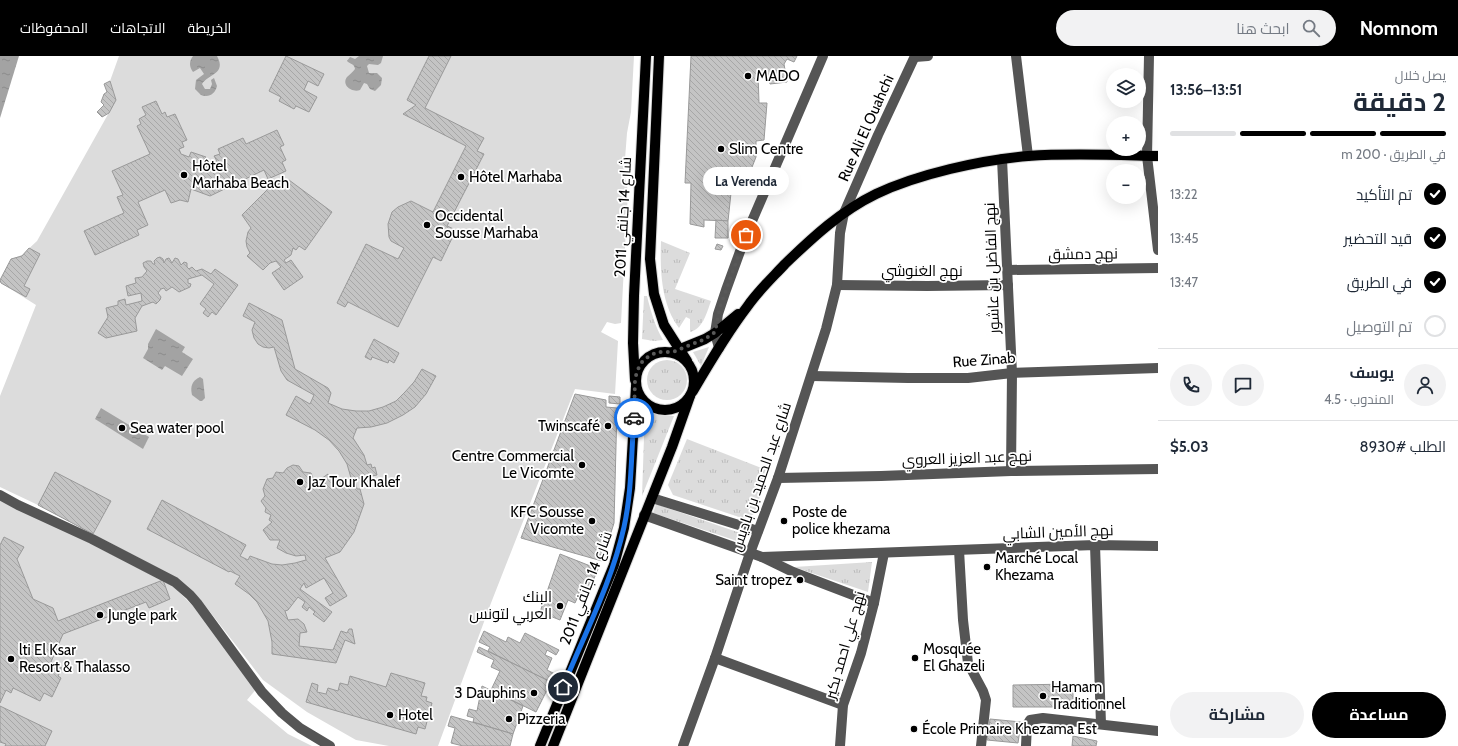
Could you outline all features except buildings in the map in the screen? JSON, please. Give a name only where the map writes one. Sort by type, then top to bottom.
[{"type":"main road","name":"شارع 14 جانفي 2011","points":[[540,746],[614,565],[624,528],[630,488],[636,383],[633,343],[634,296],[646,56]]},
{"type":"main road","name":"شارع 14 جانفي 2011","points":[[659,56],[650,260],[654,294],[664,325],[676,351]]},
{"type":"main road","points":[[747,306],[705,339],[676,351],[658,352],[649,356],[642,362],[637,371],[636,383],[639,396],[646,403],[655,408],[665,410],[675,409],[684,404],[747,306],[771,279],[798,252],[844,213],[876,194],[929,174],[1002,159],[1028,156],[1158,156]]},
{"type":"main road","points":[[676,351],[687,361],[694,375],[691,393]]},
{"type":"main road","name":"شارع 14 جانفي 2011","points":[[553,746],[672,448],[691,393]]},
{"type":"street","points":[[719,348],[715,332],[720,307],[746,235],[822,56]]},
{"type":"street","points":[[915,56],[928,56]]},
{"type":"street","name":"Rue Ali El Ouahchi","points":[[844,213],[915,56]]},
{"type":"street","points":[[1016,56],[1028,156]]},
{"type":"street","points":[[1150,56],[1147,156],[1158,250]]},
{"type":"street","name":"نهج الفاضل بن عاشور","points":[[1002,159],[1012,373],[1011,471]]},
{"type":"street","name":"شارع عبد الحميد بن باديس","points":[[683,746],[715,658],[750,553],[778,478],[812,376],[837,286],[840,233],[844,213]]},
{"type":"street","name":"نهج دمشق","points":[[1008,270],[1158,268]]},
{"type":"street","name":"نهج الغنوشي","points":[[837,286],[1008,285]]},
{"type":"street","name":"Rue Zinab","points":[[812,376],[968,378],[1012,373],[1158,368]]},
{"type":"street","name":"نهج عبد العزيز العروي","points":[[778,478],[1011,471],[1158,469]]},
{"type":"street","points":[[0,495],[18,505],[92,539],[178,584],[197,603],[262,692],[282,713],[300,728],[330,746]]},
{"type":"street","points":[[652,498],[758,531]]},
{"type":"street","points":[[644,515],[762,557],[792,572],[874,603]]},
{"type":"street","points":[[1095,546],[1101,724]]},
{"type":"street","name":"نهج الأمين الشابي","points":[[762,557],[1095,546],[1158,546]]},
{"type":"street","points":[[959,550],[963,620],[968,663],[983,691],[986,700],[981,746]]},
{"type":"street","name":"نهج علي احمد بكير","points":[[840,746],[843,704],[861,653],[874,603],[884,553]]},
{"type":"street","points":[[715,658],[843,704]]},
{"type":"street","points":[[1026,746],[1027,725],[1030,720],[1043,718],[1158,731]]},
{"type":"green space","points":[[119,56],[634,56],[631,112],[627,133],[624,172],[628,191],[621,323],[615,324],[607,322],[601,332],[618,341],[615,394],[575,389],[491,603],[438,746],[389,746],[356,740],[307,712],[263,680],[200,599],[177,578],[38,505],[0,487],[0,396],[36,305],[1,283],[0,280],[11,259],[22,255],[37,241],[116,100],[110,81]]},
{"type":"green space","points":[[661,241],[690,253],[675,289],[711,301],[701,324],[690,332],[690,319],[686,317],[679,328],[668,308],[663,287]]},
{"type":"green space","points":[[644,296],[647,296],[654,319],[663,340],[654,341],[642,339]]},
{"type":"green space","points":[[709,347],[701,366],[693,352]]},
{"type":"green space","points":[[667,360],[678,363],[684,369],[687,380],[684,391],[678,397],[667,400],[656,397],[650,391],[647,380],[650,369],[656,363]]},
{"type":"green space","points":[[645,408],[658,415],[674,416],[642,496]]},
{"type":"green space","points":[[687,439],[769,471],[754,514],[745,519],[673,495],[668,485]]},
{"type":"green space","name":"Jungle park","points":[[0,497],[173,586],[193,606],[257,688],[247,700],[288,734],[312,746],[0,746]]},
{"type":"green space","points":[[656,504],[746,535],[743,543],[653,513]]},
{"type":"green space","points":[[872,562],[868,592],[794,567]]},
{"type":"water","points":[[0,56],[19,56],[0,118]]},
{"type":"water","points":[[193,56],[217,56],[220,67],[216,73],[202,84],[205,89],[210,89],[212,84],[211,80],[214,78],[217,86],[215,91],[209,96],[201,95],[195,89],[196,80],[204,74],[200,68],[193,72],[190,62]]},
{"type":"water","points":[[359,56],[383,56],[381,63],[378,65],[369,64],[367,66],[369,73],[377,73],[382,78],[381,85],[375,91],[370,89],[367,84],[364,83],[360,90],[357,91],[348,88],[345,83],[347,77],[355,69],[353,65],[347,61],[350,57],[355,59]]},
{"type":"water","points":[[156,329],[185,347],[182,352],[193,359],[182,376],[165,366],[162,370],[143,358]]},
{"type":"water","points":[[200,377],[203,379],[205,398],[202,401],[192,395],[191,392],[193,382]]},
{"type":"water","name":"Sea water pool","points":[[101,408],[149,437],[143,449],[95,419]]},
{"type":"way so far","points":[[634,418],[635,380],[637,371],[642,362],[649,356],[658,352],[673,352],[705,339],[715,332],[720,307],[746,235]]},
{"type":"place","name":"MADO","points":[[748,76]]},
{"type":"place","name":"Slim Centre","points":[[721,149]]},
{"type":"place","name":"Hôtel Marhaba Beach","points":[[184,175]]},
{"type":"place","name":"Hôtel Marhaba","points":[[461,177]]},
{"type":"place","name":"Occidental Sousse Marhaba","points":[[427,225]]},
{"type":"place","name":"La Verenda","points":[[746,235]]},
{"type":"place","name":"Twinscafé","points":[[608,426]]},
{"type":"place","name":"Sea water pool","points":[[122,428]]},
{"type":"place","name":"Centre Commercial Le Vicomte","points":[[582,465]]},
{"type":"place","name":"Jaz Tour Khalef","points":[[300,482]]},
{"type":"place","name":"KFC Sousse Vicomte","points":[[592,521]]},
{"type":"place","name":"Poste de police khezama","points":[[784,521]]},
{"type":"place","name":"Marché Local Khezama","points":[[987,567]]},
{"type":"place","name":"Saint tropez","points":[[800,580]]},
{"type":"place","name":"البنك العربي لتونس","points":[[560,606]]},
{"type":"place","name":"Jungle park","points":[[100,615]]},
{"type":"place","name":"Mosquée El Ghazeli","points":[[915,658]]},
{"type":"place","name":"lti El Ksar Resort & Thalasso","points":[[11,659]]},
{"type":"place","name":"3 Dauphins","points":[[534,693]]},
{"type":"place","name":"Hamam Traditionnel","points":[[1043,696]]},
{"type":"place","name":"Hotel","points":[[390,715]]},
{"type":"place","name":"Pizzeria","points":[[509,719]]},
{"type":"place","name":"École Primaire Khezama Est","points":[[914,729]]},
{"type":"route","points":[[563,687],[614,565],[624,528],[630,488],[634,418]]}]
